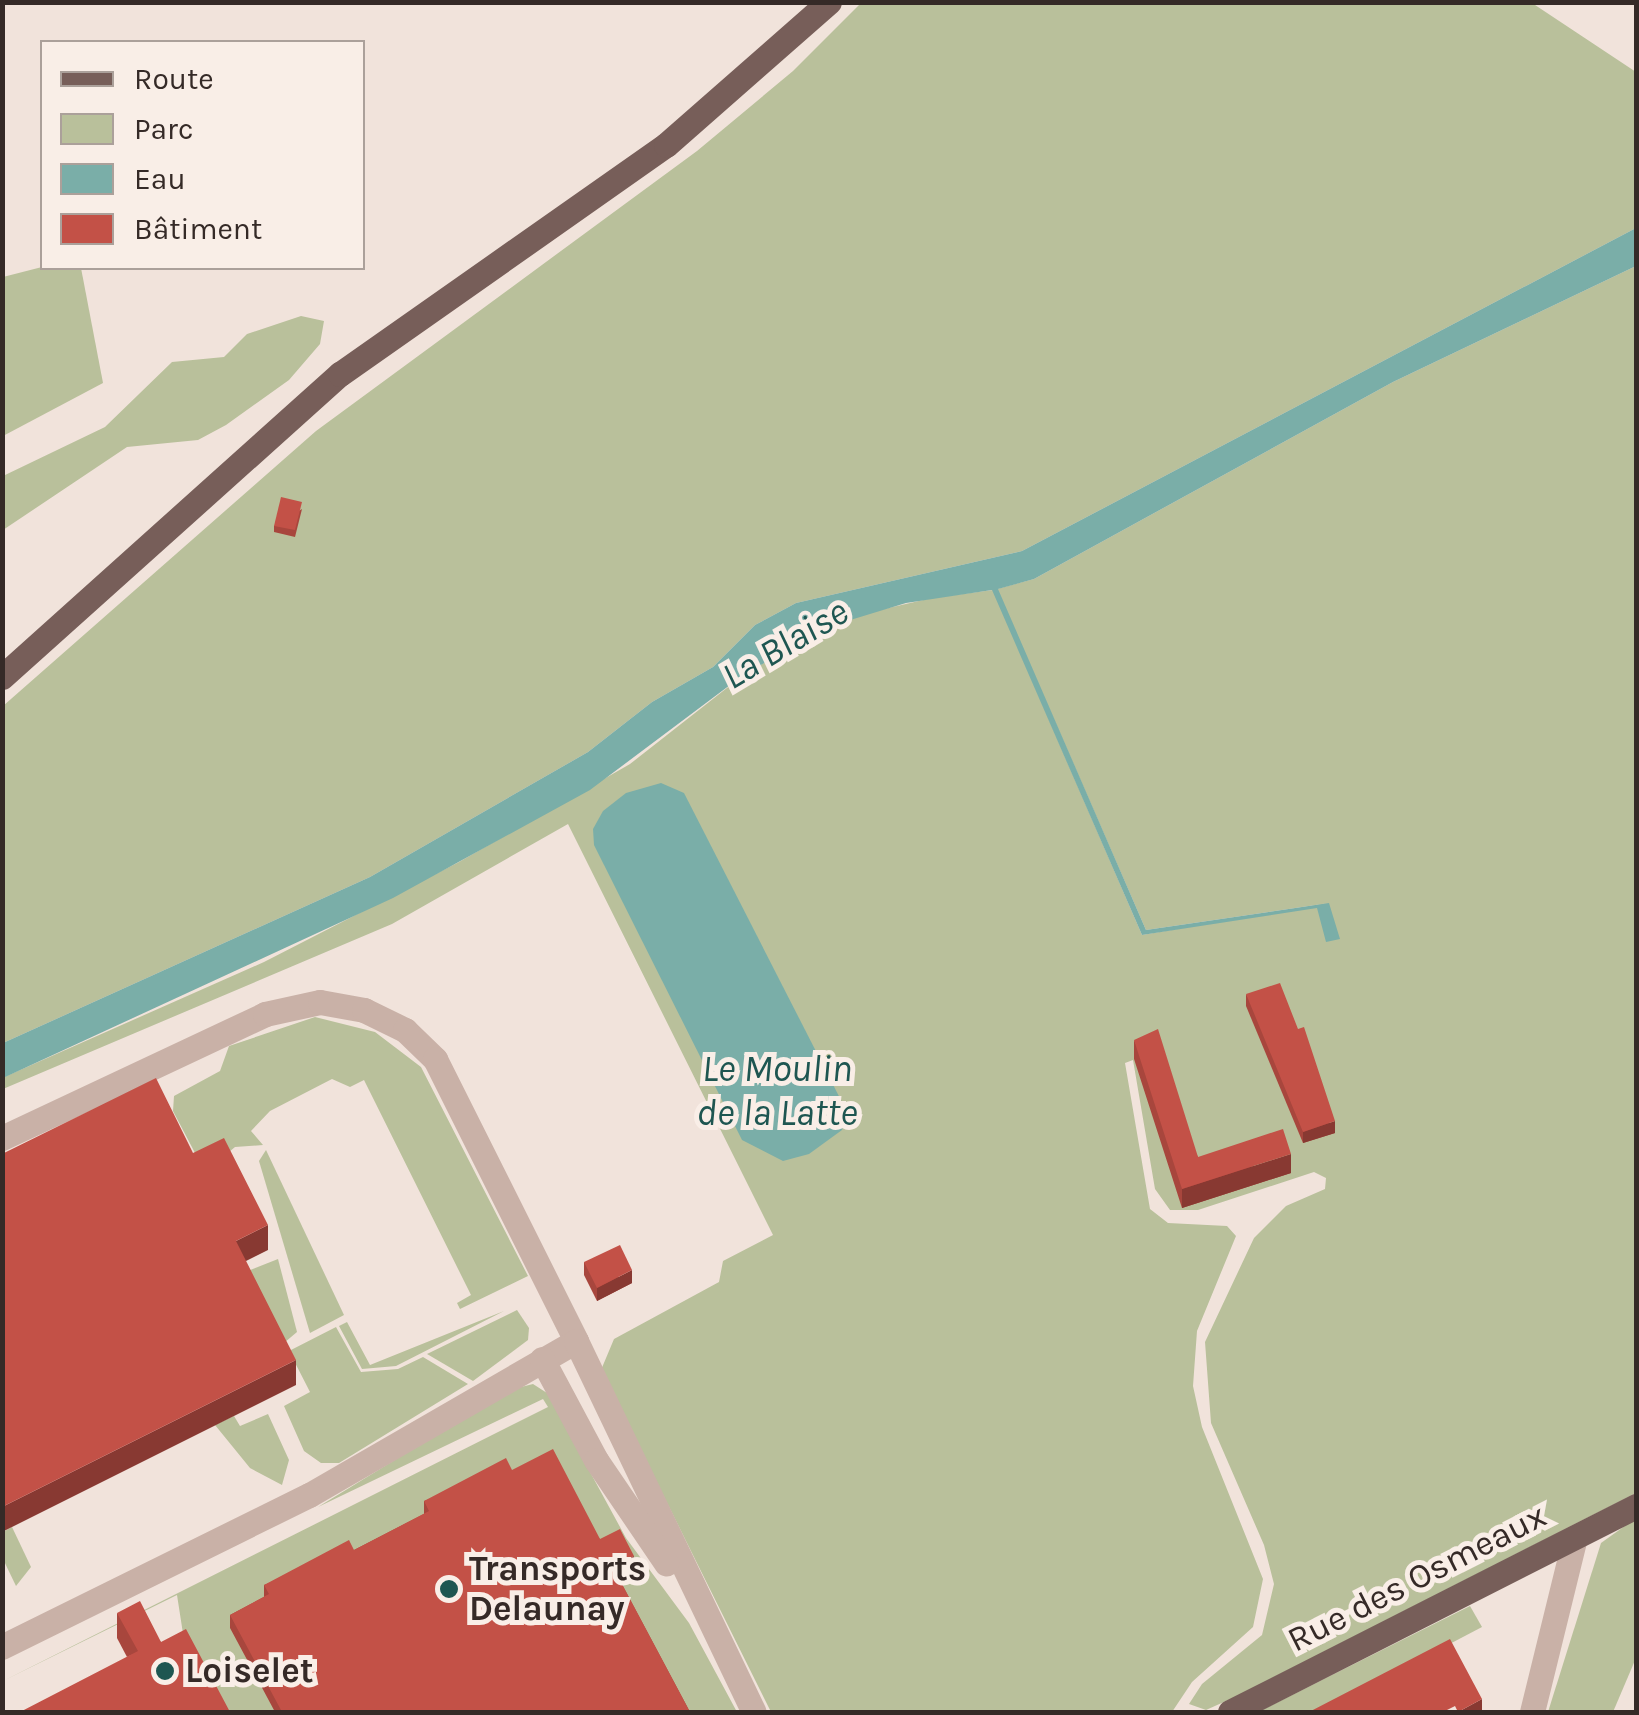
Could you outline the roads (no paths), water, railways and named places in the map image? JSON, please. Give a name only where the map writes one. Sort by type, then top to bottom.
[{"type":"main road","points":[[2,677],[340,374],[666,145],[829,2]]},
{"type":"main road","name":"Rue des Osmeaux","points":[[1230,1712],[1636,1506]]},
{"type":"lane","points":[[2,1138],[265,1014],[301,1003],[364,1010],[405,1030],[434,1059],[576,1341],[705,1620],[754,1712]]},
{"type":"lane","points":[[2,1648],[310,1495],[576,1341]]},
{"type":"lane","points":[[542,1359],[596,1460],[705,1620]]},
{"type":"lane","points":[[1531,1706],[1575,1537]]},
{"type":"water","name":"La Blaise","points":[[1636,228],[1636,266],[1393,382],[1034,579],[998,589],[1146,930],[1329,903],[1340,939],[1326,942],[1317,908],[1142,935],[992,590],[906,603],[834,625],[746,673],[590,790],[393,898],[3,1078],[3,1043],[370,877],[588,752],[652,702],[713,667],[755,625],[796,603],[1022,551]]},
{"type":"water","name":"Le Moulin de la Latte","points":[[661,783],[684,793],[847,1112],[842,1130],[809,1154],[783,1161],[742,1140],[594,845],[593,829],[603,811],[626,793]]},
{"type":"place","name":"Transports Delaunay","points":[[449,1589]]},
{"type":"place","name":"Loiselet","points":[[165,1671]]}]
